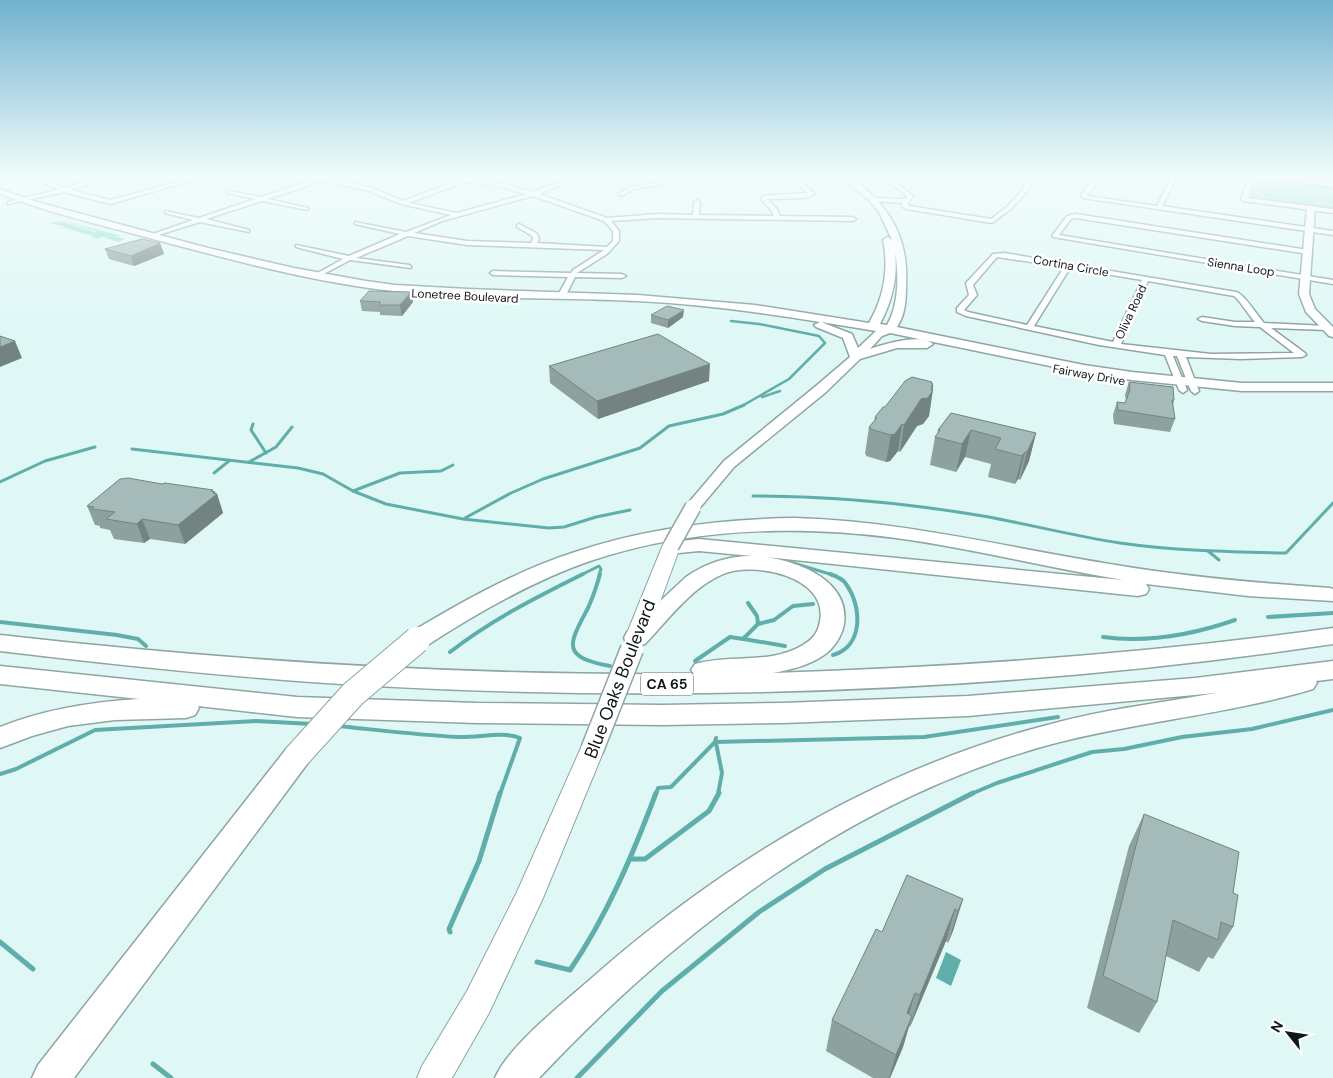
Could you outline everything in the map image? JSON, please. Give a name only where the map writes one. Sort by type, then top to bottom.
[{"type":"highway","points":[[51,1078],[297,756],[323,723],[354,691],[417,640],[475,605],[504,590],[582,557],[651,540],[757,526],[822,525],[892,532],[1166,580],[1262,591],[1331,595]]},
{"type":"highway","points":[[671,547],[699,545],[791,552],[1273,600],[1331,595]]},
{"type":"highway","points":[[490,681],[772,664],[801,657],[818,647],[829,634],[835,617],[832,602],[823,588],[808,578],[790,570],[757,563],[696,555],[671,547]]},
{"type":"highway","points":[[634,643],[697,578],[713,569],[738,564],[757,563]]},
{"type":"highway","name":"CA 65","points":[[0,644],[87,655],[233,668],[490,681],[662,684],[890,678],[1178,656],[1333,636]]},
{"type":"highway","name":"CA 65","points":[[0,675],[297,706],[560,714],[783,713],[968,706],[1194,687],[1333,670]]},
{"type":"highway","points":[[514,1078],[532,1057],[626,969],[714,898],[789,848],[854,810],[922,778],[978,756],[1052,734],[1125,718],[1274,692],[1333,674]]},
{"type":"highway","points":[[0,738],[39,723],[99,711],[136,708],[297,706]]},
{"type":"main road","name":"Lonetree Boulevard","points":[[92,226],[311,278],[417,294],[645,298],[748,307],[875,330]]},
{"type":"main road","name":"Lonetree Boulevard","points":[[118,226],[311,278]]},
{"type":"main road","name":"Blue Oaks Boulevard","points":[[434,1078],[478,1002],[529,898],[592,750],[671,547],[693,507],[713,481],[735,459],[819,391],[856,357],[875,330],[889,285],[892,260],[890,247],[882,226]]},
{"type":"main road","points":[[890,329],[900,307],[903,269],[902,253],[892,226]]},
{"type":"main road","points":[[1309,229],[1305,278],[1306,304],[1331,331]]},
{"type":"main road","points":[[142,239],[153,235]]},
{"type":"main road","name":"Lonetree Boulevard","points":[[562,298],[697,308],[875,330]]},
{"type":"main road","points":[[812,323],[847,335],[851,339],[856,357],[896,344],[931,344]]},
{"type":"main road","name":"Blue Oaks Boulevard","points":[[875,330],[890,329]]},
{"type":"main road","name":"Fairway Drive","points":[[890,329],[995,349],[1084,369],[1188,387],[1333,387]]},
{"type":"main road","name":"Fairway Drive","points":[[875,330],[931,344],[1086,376],[1267,395],[1333,395]]},
{"type":"street","points":[[153,235],[180,226]]},
{"type":"street","points":[[227,226],[247,231]]},
{"type":"street","points":[[372,226],[407,234],[467,243],[574,246],[609,250]]},
{"type":"street","points":[[311,278],[350,258],[427,226]]},
{"type":"street","points":[[520,226],[534,234],[536,238],[533,246]]},
{"type":"street","points":[[562,298],[572,275],[582,266],[609,250],[616,241],[618,234],[612,226]]},
{"type":"street","name":"Sienna Loop","points":[[1064,226],[1055,236],[1305,278]]},
{"type":"street","name":"Sienna Loop","points":[[1140,226],[1308,252]]},
{"type":"street","points":[[1291,226],[1333,232]]},
{"type":"street","points":[[298,246],[350,258],[409,267]]},
{"type":"street","name":"Cortina Circle","points":[[996,255],[1146,279],[1240,296],[1248,310],[1262,325],[1302,355],[1262,357],[1168,353],[1116,345],[966,314],[960,310],[973,295],[969,285],[996,255]]},
{"type":"street","points":[[1030,326],[1068,266]]},
{"type":"street","points":[[493,273],[622,276]]},
{"type":"street","points":[[1305,278],[1333,282]]},
{"type":"street","name":"Oliva Road","points":[[1116,345],[1146,279]]},
{"type":"street","points":[[1202,318],[1235,324],[1331,331]]},
{"type":"street","points":[[1168,353],[1188,387]]},
{"type":"street","points":[[1180,354],[1188,387]]},
{"type":"shaded area","points":[[63,226],[77,226],[98,232],[80,226],[85,226],[122,236],[116,236],[125,239],[118,242],[103,237],[93,239],[97,237],[91,238],[93,236],[65,228],[58,228],[66,227]]},
{"type":"shaded area","points":[[946,952],[961,960],[951,986],[936,978]]},
{"type":"building","points":[[142,239],[160,243],[131,256],[105,249]]},
{"type":"building","points":[[369,291],[411,292],[400,305],[378,305],[381,302],[360,301]]},
{"type":"building","points":[[667,306],[684,310],[668,320],[651,315]]},
{"type":"building","points":[[658,334],[710,364],[597,401],[549,366]]},
{"type":"building","points":[[0,336],[15,341],[0,347]]},
{"type":"building","points":[[912,377],[932,382],[931,387],[933,387],[931,390],[933,390],[928,398],[921,399],[904,425],[902,424],[895,434],[891,435],[870,429],[869,427],[883,407],[885,407],[905,381]]},
{"type":"building","points":[[1129,382],[1173,387],[1174,400],[1172,400],[1175,419],[1118,410],[1117,402],[1125,403],[1130,390]]},
{"type":"building","points":[[951,413],[1036,433],[1027,452],[1022,456],[995,449],[1001,438],[971,430],[962,444],[935,437]]},
{"type":"building","points":[[128,478],[213,490],[211,491],[217,494],[178,525],[142,519],[137,524],[106,519],[115,512],[92,509],[94,507],[87,506],[120,479]]},
{"type":"building","points":[[1144,814],[1239,852],[1233,893],[1238,895],[1233,927],[1221,922],[1218,940],[1173,920],[1157,1002],[1103,976]]},
{"type":"building","points":[[907,875],[963,899],[958,911],[955,909],[920,995],[915,993],[907,1013],[912,1016],[896,1055],[832,1020],[876,929],[882,932]]},
{"type":"waterway","points":[[731,321],[759,324],[819,336],[825,343],[789,379],[743,405]]},
{"type":"waterway","points":[[762,397],[780,391]]},
{"type":"waterway","points":[[465,518],[511,493],[543,479],[640,448],[669,426],[723,414],[743,405]]},
{"type":"waterway","points":[[253,424],[251,430],[266,453]]},
{"type":"waterway","points":[[266,453],[276,447],[292,427]]},
{"type":"waterway","points":[[0,482],[45,461],[95,447]]},
{"type":"waterway","points":[[132,449],[298,468],[323,474],[353,491]]},
{"type":"waterway","points":[[249,462],[266,453]]},
{"type":"waterway","points":[[214,473],[229,461]]},
{"type":"waterway","points":[[353,491],[400,473],[441,471],[453,465]]},
{"type":"waterway","points":[[353,491],[386,504],[463,519],[549,528],[564,527],[596,517],[630,510]]},
{"type":"waterway","points":[[753,496],[839,499],[925,507],[983,516],[1120,543],[1208,551]]},
{"type":"waterway","points":[[1208,551],[1286,553],[1333,503]]},
{"type":"waterway","points":[[1208,551],[1219,560]]},
{"type":"waterway","points":[[790,562],[831,574]]},
{"type":"waterway","points":[[583,574],[599,566],[601,569],[599,575]]},
{"type":"waterway","points":[[450,652],[498,619],[583,574]]},
{"type":"waterway","points":[[600,574],[590,604],[576,631],[573,647],[576,653],[583,658],[610,666]]},
{"type":"waterway","points":[[831,574],[841,579],[846,584],[855,603],[857,614],[855,634],[850,643],[843,650],[833,655]]},
{"type":"waterway","points":[[748,603],[757,616],[758,624]]},
{"type":"waterway","points":[[758,624],[774,620],[793,606],[813,604]]},
{"type":"waterway","points":[[1268,617],[1333,613]]},
{"type":"waterway","points":[[1103,637],[1137,639],[1186,634],[1235,620]]},
{"type":"waterway","points":[[0,622],[117,635],[138,639],[146,646]]},
{"type":"waterway","points":[[695,661],[730,637],[743,639],[758,624]]},
{"type":"waterway","points":[[744,639],[785,646]]},
{"type":"waterway","points":[[971,794],[997,783],[1092,752],[1124,749],[1182,737],[1252,729],[1333,710]]},
{"type":"waterway","points":[[715,742],[924,737],[1058,717]]},
{"type":"waterway","points":[[0,774],[16,769],[95,730],[256,721],[312,724]]},
{"type":"waterway","points":[[338,726],[443,736],[507,735],[520,738],[500,794]]},
{"type":"waterway","points":[[715,742],[716,738]]},
{"type":"waterway","points":[[656,794],[658,788],[671,787],[715,742]]},
{"type":"waterway","points":[[716,743],[722,773],[718,794]]},
{"type":"waterway","points":[[450,932],[449,929],[479,861],[500,793]]},
{"type":"waterway","points":[[537,962],[570,970],[596,928],[618,884],[656,793]]},
{"type":"waterway","points":[[631,859],[645,859],[709,811],[719,793]]},
{"type":"waterway","points":[[577,1078],[662,991],[759,912],[825,869],[971,794]]},
{"type":"waterway","points":[[0,942],[33,969]]},
{"type":"waterway","points":[[153,1064],[171,1078]]}]
